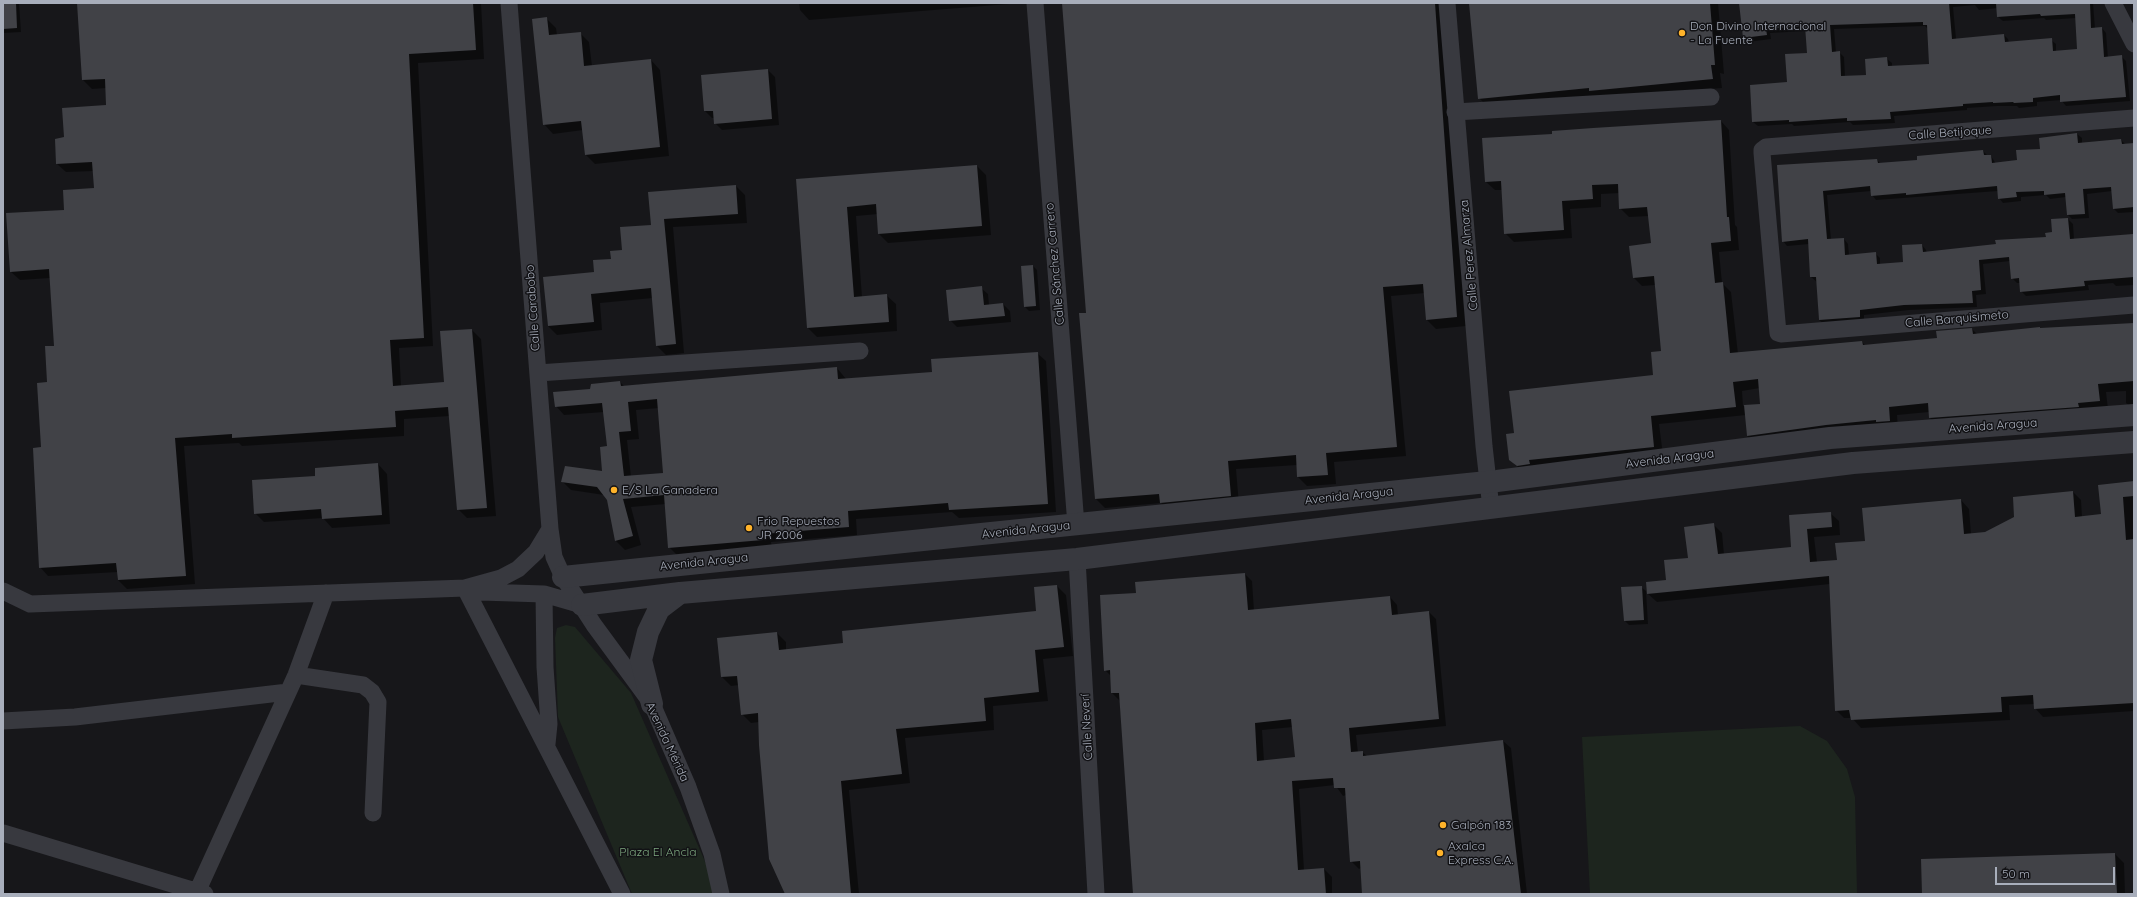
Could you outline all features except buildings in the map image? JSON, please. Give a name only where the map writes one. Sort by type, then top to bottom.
[{"type":"street","name":"Calle Carabobo","points":[[509,3],[550,529],[554,557],[563,577],[582,605]]},
{"type":"street","name":"Calle Sánchez Carrero","points":[[1035,3],[1076,525]]},
{"type":"street","name":"Calle Perez Almarza","points":[[1447,3],[1491,508]]},
{"type":"street","points":[[2113,3],[2134,44]]},
{"type":"street","points":[[1456,112],[1710,97]]},
{"type":"street","name":"Calle Betijoque","points":[[1781,334],[1778,333],[1762,153],[1762,150],[1766,147],[2134,118]]},
{"type":"street","name":"Calle Barquisimeto","points":[[1781,334],[2134,305]]},
{"type":"street","points":[[538,373],[860,351]]},
{"type":"street","name":"Avenida Aragua","points":[[563,577],[1488,482],[1830,438],[2134,415]]},
{"type":"street","points":[[465,588],[481,592],[544,594],[582,605],[680,593],[1077,560],[1853,463],[2134,442]]},
{"type":"street","points":[[3,591],[30,604],[465,588],[501,578],[518,569],[536,552],[550,529]]},
{"type":"street","name":"Calle Neverí","points":[[1077,560],[1096,894]]},
{"type":"street","points":[[547,744],[549,724],[545,667],[544,594],[563,577]]},
{"type":"street","points":[[465,588],[531,719],[547,744],[622,894]]},
{"type":"street","points":[[3,833],[201,893],[296,675],[326,593]]},
{"type":"street","points":[[652,704],[641,660],[648,632],[659,609],[680,593]]},
{"type":"street","name":"Avenida Mérida","points":[[582,605],[594,625],[652,704],[688,787],[712,854],[721,894]]},
{"type":"street","points":[[296,675],[363,685],[372,692],[378,702],[373,813]]},
{"type":"street","points":[[3,721],[75,716],[288,692]]},
{"type":"green space","name":"Plaza El Ancla","points":[[566,625],[575,627],[631,693],[707,866],[713,894],[632,894],[558,717],[555,638],[557,628]]},
{"type":"green space","points":[[1800,726],[1827,741],[1847,769],[1855,797],[1857,894],[1590,894],[1582,737]]},
{"type":"place","name":"Don Divino Internacional - La Fuente","points":[[1682,33]]},
{"type":"place","name":"E/S La Ganadera","points":[[614,490]]},
{"type":"place","name":"Frio Repuestos JR 2006","points":[[749,528]]},
{"type":"place","name":"Galpón 183","points":[[1443,825]]},
{"type":"place","name":"Axalca Express C.A.","points":[[1440,853]]}]
